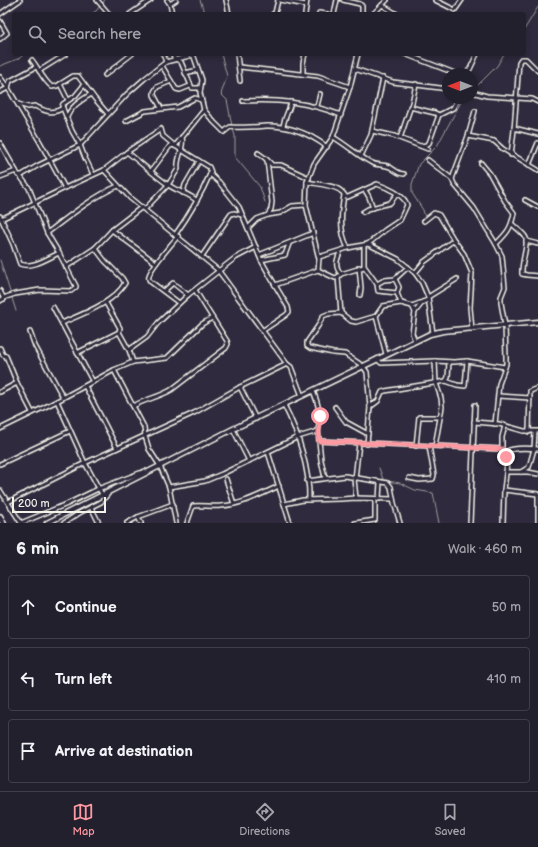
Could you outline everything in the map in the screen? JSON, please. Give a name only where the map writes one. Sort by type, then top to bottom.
[{"type":"highway","points":[[0,517],[3,523]]},
{"type":"main road","points":[[47,523],[108,494],[233,429],[386,354],[433,333],[538,322]]},
{"type":"street","points":[[0,14],[20,0]]},
{"type":"street","points":[[97,0],[107,12]]},
{"type":"street","points":[[133,12],[151,0]]},
{"type":"street","points":[[167,0],[170,4],[172,12]]},
{"type":"street","points":[[170,4],[176,0]]},
{"type":"street","points":[[226,0],[228,12]]},
{"type":"street","points":[[275,12],[281,0],[306,5]]},
{"type":"street","points":[[305,12],[307,0]]},
{"type":"street","points":[[334,12],[337,0]]},
{"type":"street","points":[[343,0],[360,4],[362,6],[362,12]]},
{"type":"street","points":[[381,0],[395,12]]},
{"type":"street","points":[[435,0],[455,10],[462,0]]},
{"type":"street","points":[[375,12],[385,2]]},
{"type":"street","points":[[0,21],[7,33],[0,39]]},
{"type":"street","points":[[39,71],[63,56]]},
{"type":"street","points":[[105,75],[129,56]]},
{"type":"street","points":[[164,56],[166,62]]},
{"type":"street","points":[[174,56],[176,60],[181,62],[190,86],[194,89],[200,88]]},
{"type":"street","points":[[20,176],[80,145],[127,94],[144,79],[166,62],[190,56]]},
{"type":"street","points":[[193,56],[202,80],[200,88],[204,110],[224,132],[230,127],[283,127],[313,136],[327,147]]},
{"type":"street","points":[[237,56],[240,67],[240,81]]},
{"type":"street","points":[[303,74],[304,56]]},
{"type":"street","points":[[318,270],[318,257],[306,205],[308,180],[314,164],[333,138],[350,87],[358,56]]},
{"type":"street","points":[[410,56],[442,68]]},
{"type":"street","points":[[470,68],[475,56]]},
{"type":"street","points":[[511,154],[519,62],[526,59],[538,71]]},
{"type":"street","points":[[32,60],[48,84],[54,88],[73,76],[76,76],[108,114]]},
{"type":"street","points":[[162,66],[176,89],[190,86]]},
{"type":"street","points":[[0,92],[8,88],[10,81],[36,67]]},
{"type":"street","points":[[240,67],[318,76],[350,87]]},
{"type":"street","points":[[355,69],[393,82],[442,88]]},
{"type":"street","points":[[185,73],[198,70]]},
{"type":"street","points":[[0,77],[18,104],[65,188]]},
{"type":"street","points":[[361,156],[372,131],[383,78]]},
{"type":"street","points":[[161,108],[154,96],[154,92],[157,87],[171,81]]},
{"type":"street","points":[[60,84],[68,100]]},
{"type":"street","points":[[400,138],[416,84]]},
{"type":"street","points":[[84,85],[75,96],[63,104],[63,108],[72,131],[93,174]]},
{"type":"street","points":[[67,117],[68,113],[75,106],[91,94]]},
{"type":"street","points":[[317,106],[320,94]]},
{"type":"street","points":[[478,94],[488,96],[532,99],[538,102]]},
{"type":"street","points":[[126,121],[145,111],[178,106],[194,98],[201,100]]},
{"type":"street","points":[[243,101],[267,100],[317,106],[340,116]]},
{"type":"street","points":[[283,127],[291,102]]},
{"type":"street","points":[[18,104],[28,107],[35,106],[44,111],[58,111],[63,108]]},
{"type":"street","points":[[421,146],[429,143],[439,115],[453,108],[455,104]]},
{"type":"street","points":[[410,107],[439,115]]},
{"type":"street","points":[[151,170],[170,146],[174,146],[204,110]]},
{"type":"street","points":[[452,179],[475,112]]},
{"type":"street","points":[[514,128],[538,134]]},
{"type":"street","points":[[59,253],[34,265],[25,266],[20,264],[14,244],[1,218],[104,170],[161,129],[163,136],[174,146],[209,167],[211,172],[190,215],[149,274],[149,280],[179,303]]},
{"type":"street","points":[[372,131],[400,138],[428,149]]},
{"type":"street","points":[[468,136],[494,141],[511,154],[538,170]]},
{"type":"street","points":[[66,267],[95,248],[112,230],[143,208],[168,185],[178,169],[177,165],[183,142],[182,137]]},
{"type":"street","points":[[333,138],[347,145],[372,164],[380,166],[385,165],[400,174],[404,174]]},
{"type":"street","points":[[0,143],[16,171],[29,188],[47,233],[76,286],[73,290],[69,291],[40,290],[15,294],[0,301]]},
{"type":"street","points":[[529,164],[538,143]]},
{"type":"street","points":[[127,152],[168,185],[192,196],[197,201]]},
{"type":"street","points":[[258,153],[265,157],[272,165],[281,165],[308,180],[338,189],[342,191],[346,197],[351,197],[377,184],[397,194],[407,202],[400,220],[368,244],[318,257]]},
{"type":"street","points":[[267,160],[272,202],[268,215]]},
{"type":"street","points":[[428,160],[452,179],[454,184],[474,208],[502,256],[504,287],[501,303],[505,325],[506,357],[499,384],[495,424]]},
{"type":"street","points":[[183,193],[185,185],[199,161]]},
{"type":"street","points":[[481,163],[490,174],[514,213],[512,224],[507,233],[496,244]]},
{"type":"street","points":[[104,170],[130,198],[218,270],[287,364],[291,366],[302,396]]},
{"type":"street","points":[[0,178],[16,171]]},
{"type":"street","points":[[210,174],[219,182],[239,207],[261,260],[288,307],[289,312],[286,315],[262,331]]},
{"type":"street","points":[[47,233],[110,189],[118,186]]},
{"type":"street","points":[[365,190],[373,208]]},
{"type":"street","points":[[363,212],[390,203],[397,194]]},
{"type":"street","points":[[344,195],[341,225],[345,243],[348,248]]},
{"type":"street","points":[[525,200],[538,207]]},
{"type":"street","points":[[248,228],[257,220],[268,215],[280,213],[292,206],[306,205]]},
{"type":"street","points":[[202,256],[231,214],[234,213],[242,215]]},
{"type":"street","points":[[424,221],[434,213],[439,215],[464,254],[472,273],[470,308],[472,329]]},
{"type":"street","points":[[512,224],[524,235],[526,241],[522,274],[538,276]]},
{"type":"street","points":[[112,230],[156,263]]},
{"type":"street","points":[[259,255],[313,233]]},
{"type":"street","points":[[415,273],[424,262],[454,240]]},
{"type":"street","points":[[526,241],[538,244]]},
{"type":"street","points":[[261,260],[285,255],[290,243]]},
{"type":"street","points":[[368,244],[398,260],[415,273],[428,298],[433,333]]},
{"type":"street","points":[[364,245],[364,267],[377,284],[378,291],[397,293]]},
{"type":"street","points":[[129,350],[147,337],[158,323],[179,303],[218,270],[256,246]]},
{"type":"street","points":[[62,324],[106,303],[125,283],[95,248]]},
{"type":"street","points":[[340,251],[336,261],[339,276],[341,313]]},
{"type":"street","points":[[275,285],[318,270],[335,278],[359,267],[364,267]]},
{"type":"street","points":[[359,267],[361,288],[360,295]]},
{"type":"street","points":[[377,284],[384,280],[395,279],[408,267]]},
{"type":"street","points":[[395,279],[399,287],[397,293],[401,304]]},
{"type":"street","points":[[415,341],[412,333],[415,312],[424,301],[457,279]]},
{"type":"street","points":[[164,291],[173,283],[188,295]]},
{"type":"street","points":[[0,290],[5,298]]},
{"type":"street","points":[[133,406],[144,400],[163,395],[172,390],[226,348],[228,344],[227,341],[195,290]]},
{"type":"street","points":[[367,444],[370,407],[367,372],[363,366],[345,354],[310,348],[307,346],[307,342],[323,316],[328,314],[341,313],[351,321],[356,322],[376,316],[383,306],[401,304],[412,306],[424,301]]},
{"type":"street","points":[[106,303],[120,328],[120,332],[133,362]]},
{"type":"street","points":[[412,306],[415,312]]},
{"type":"street","points":[[54,307],[92,382]]},
{"type":"street","points":[[376,316],[386,354]]},
{"type":"street","points":[[0,429],[63,398],[114,370],[133,362],[167,358],[196,329],[212,318]]},
{"type":"street","points":[[30,332],[35,346],[63,398]]},
{"type":"street","points":[[77,353],[120,332]]},
{"type":"street","points":[[0,348],[1,355],[6,356],[17,384],[32,412]]},
{"type":"street","points":[[377,359],[381,363],[467,361],[504,367]]},
{"type":"street","points":[[370,407],[378,400],[382,392],[446,381],[465,386],[467,361]]},
{"type":"street","points":[[435,362],[436,383],[442,407],[435,446]]},
{"type":"street","points":[[446,381],[449,372],[449,362]]},
{"type":"street","points":[[8,502],[116,448],[194,413],[240,387],[287,364]]},
{"type":"street","points":[[114,370],[144,427],[149,450],[160,466],[169,487],[176,523]]},
{"type":"street","points":[[0,392],[17,384]]},
{"type":"street","points":[[85,386],[116,448]]},
{"type":"street","points":[[240,387],[256,419]]},
{"type":"street","points":[[529,432],[530,391],[538,388]]},
{"type":"street","points":[[313,391],[320,411],[318,431],[320,460],[324,478]]},
{"type":"street","points":[[499,396],[530,398]]},
{"type":"street","points":[[57,401],[85,463],[103,496]]},
{"type":"street","points":[[284,405],[298,437],[308,481],[309,500]]},
{"type":"street","points":[[470,523],[475,405]]},
{"type":"street","points":[[335,407],[346,422],[368,434]]},
{"type":"street","points":[[416,446],[420,417],[440,417]]},
{"type":"street","points":[[474,422],[495,424],[529,432],[537,432],[529,467],[521,472]]},
{"type":"street","points":[[502,449],[502,437],[505,426]]},
{"type":"street","points":[[233,429],[249,461]]},
{"type":"street","points":[[0,464],[70,431]]},
{"type":"street","points":[[169,487],[205,481],[298,437],[318,431]]},
{"type":"street","points":[[319,441],[360,444],[502,449],[505,452],[506,457],[503,523]]},
{"type":"street","points":[[356,498],[355,479],[360,444]]},
{"type":"street","points":[[409,478],[419,480],[433,479],[434,475],[429,446]]},
{"type":"street","points":[[505,452],[508,450],[526,448],[538,449]]},
{"type":"street","points":[[268,452],[290,523]]},
{"type":"street","points":[[0,490],[21,523],[98,489],[160,466]]},
{"type":"street","points":[[506,472],[538,474]]},
{"type":"street","points":[[308,481],[344,476],[390,485],[400,523]]},
{"type":"street","points":[[226,479],[234,504]]},
{"type":"street","points":[[379,499],[380,482]]},
{"type":"street","points":[[187,523],[193,506],[221,506],[234,504],[252,499],[279,486]]},
{"type":"street","points":[[504,490],[538,494],[538,523]]},
{"type":"street","points":[[64,523],[101,502],[108,494]]},
{"type":"street","points":[[284,504],[293,501],[356,498],[393,500]]},
{"type":"street","points":[[355,523],[376,520],[375,499]]},
{"type":"street","points":[[127,523],[138,517],[173,504]]},
{"type":"street","points":[[91,507],[99,523]]},
{"type":"street","points":[[138,517],[141,523]]},
{"type":"waterway","points":[[94,12],[105,0]]},
{"type":"waterway","points":[[200,0],[204,12]]},
{"type":"waterway","points":[[526,27],[538,7]]},
{"type":"waterway","points":[[0,66],[22,56]]},
{"type":"waterway","points":[[222,56],[227,76],[221,94],[227,100],[232,126]]},
{"type":"waterway","points":[[478,85],[497,66],[503,56]]},
{"type":"waterway","points":[[425,217],[423,210],[412,193],[412,184],[419,164],[437,146],[460,104]]},
{"type":"waterway","points":[[233,129],[235,136],[235,157],[260,187],[265,202]]},
{"type":"waterway","points":[[0,260],[16,311]]},
{"type":"waterway","points":[[379,468],[383,479],[387,481],[400,483],[415,490],[433,493],[439,523]]},
{"type":"route","points":[[320,416],[318,431],[319,441],[502,449],[505,452],[506,457]]}]
